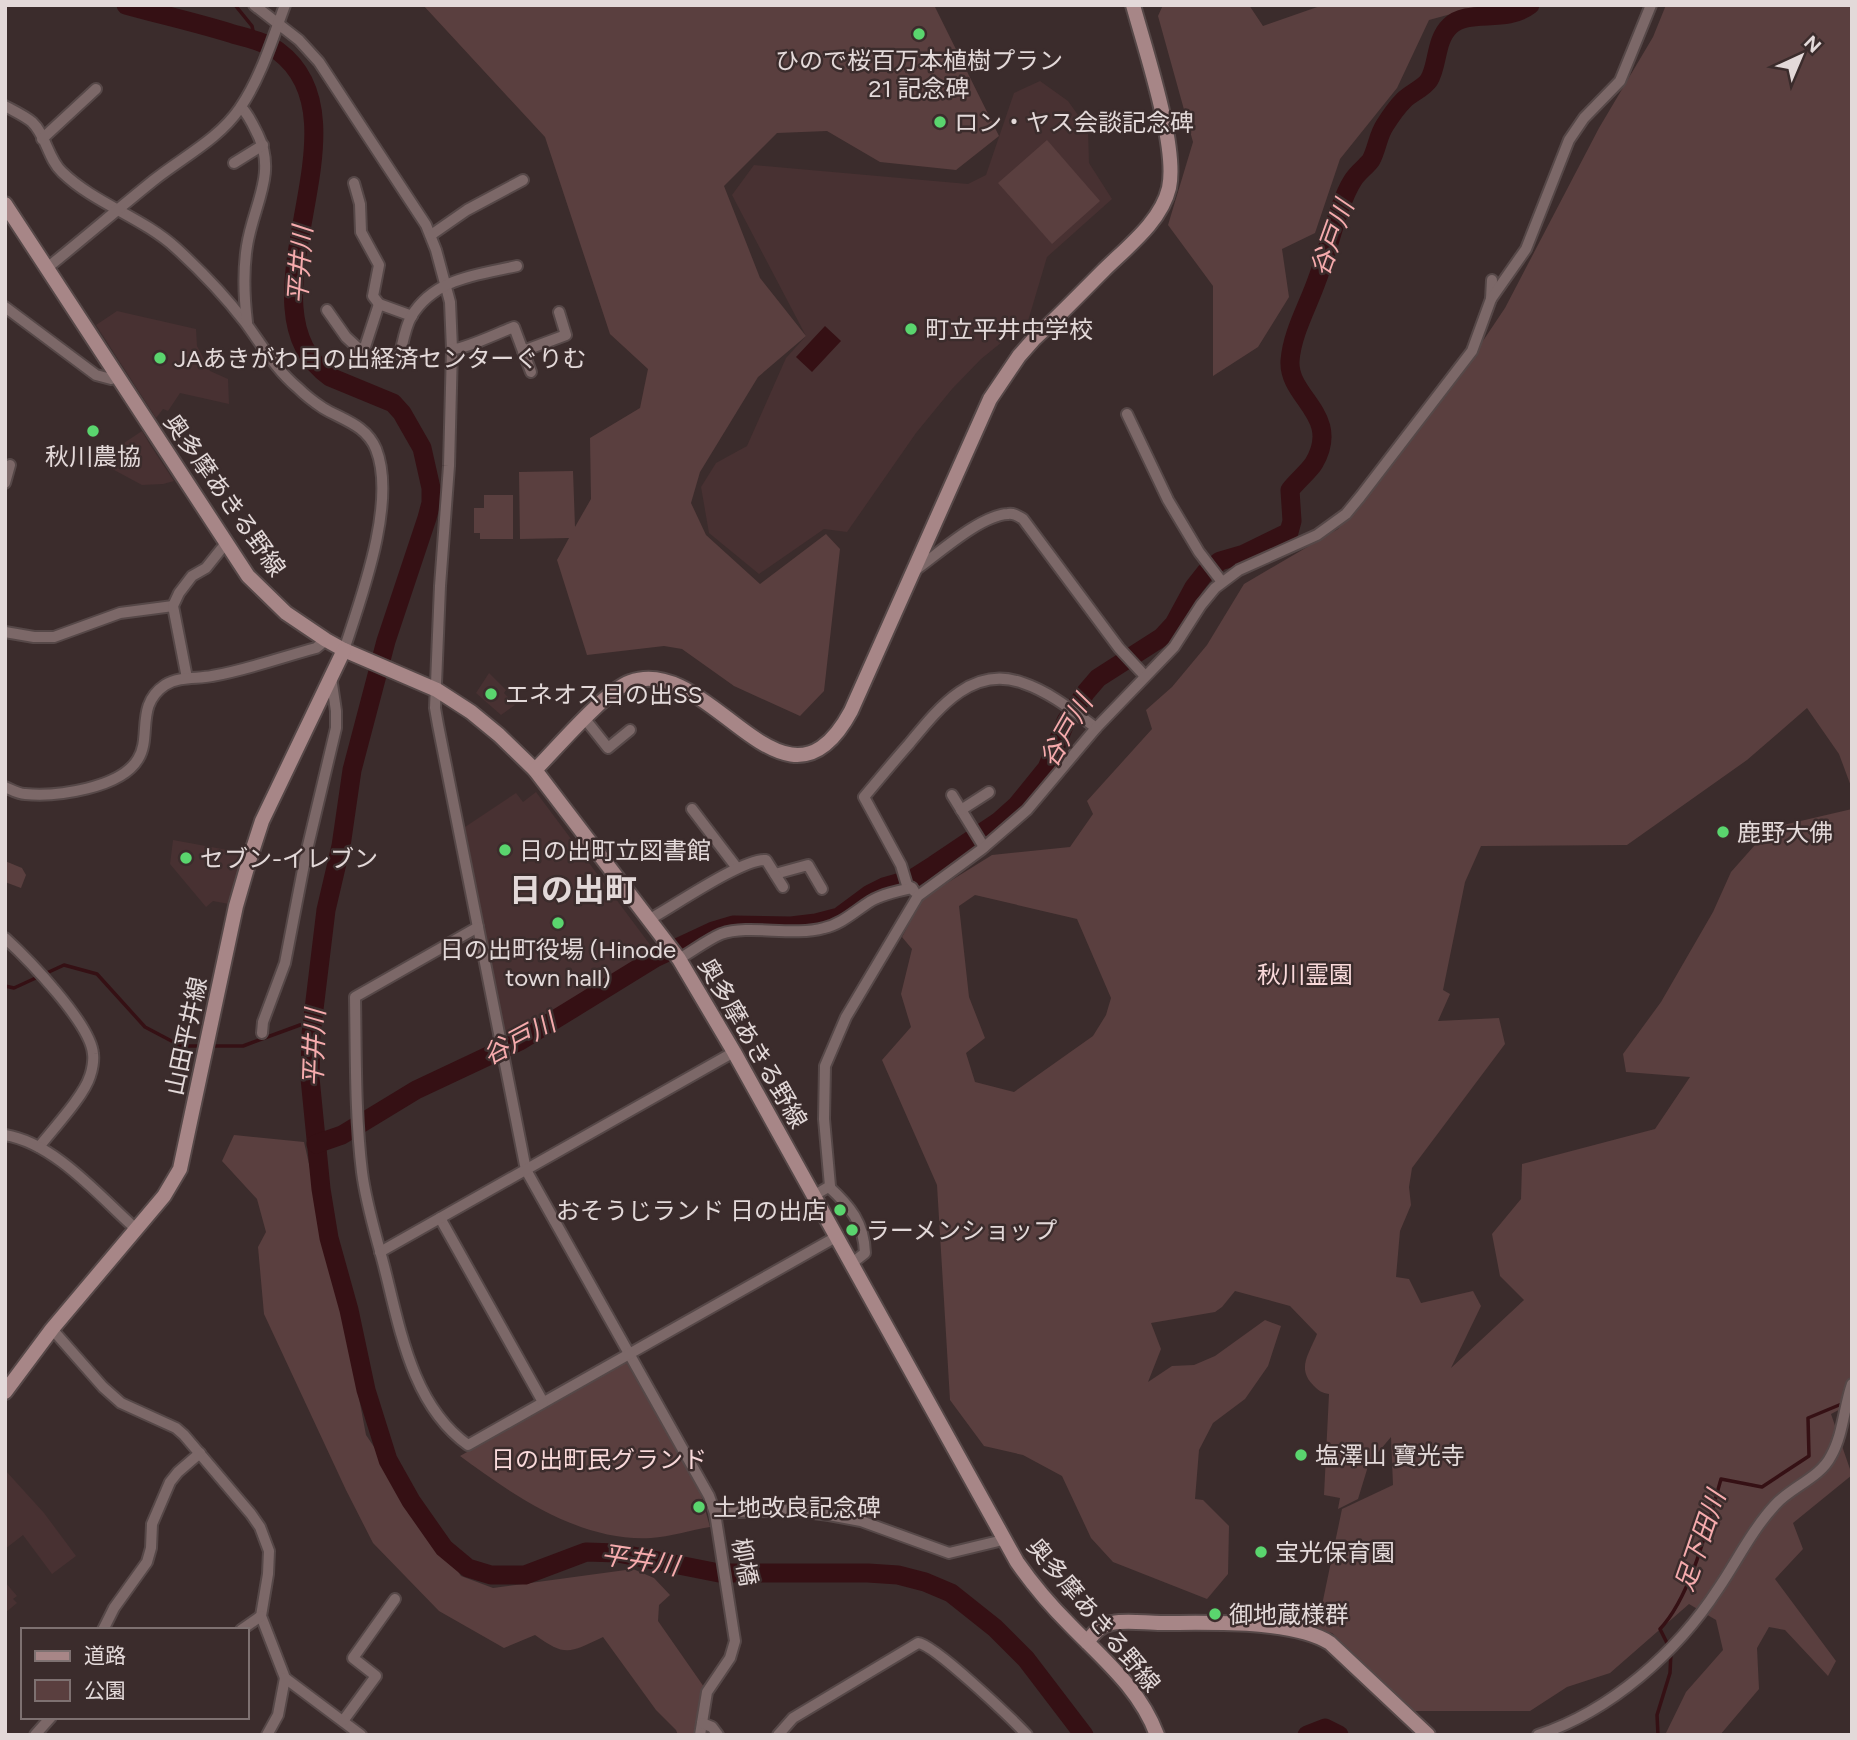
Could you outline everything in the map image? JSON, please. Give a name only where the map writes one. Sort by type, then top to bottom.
[{"type":"main road","points":[[536,770],[611,693],[628,682],[653,678],[683,687],[771,749],[786,754],[812,753],[836,737],[848,718],[990,399],[1034,339],[1146,228],[1162,206],[1169,190],[1166,136],[1133,5]]},
{"type":"main road","name":"奥多摩あきる野線","points":[[5,204],[248,576],[286,613],[327,640],[437,690],[499,735],[536,770],[650,919],[679,959],[734,1052],[1003,1540],[1034,1586],[1134,1692],[1157,1735]]},
{"type":"main road","name":"山田平井線","points":[[5,1392],[52,1329],[164,1196],[180,1169],[236,906],[262,821],[331,677],[349,652]]},
{"type":"main road","points":[[1087,1642],[1099,1628],[1114,1622],[1211,1624],[1303,1631],[1319,1635],[1426,1734]]},
{"type":"street","name":"柳橋","points":[[254,5],[276,27],[309,50],[319,62],[419,213],[431,235],[446,284],[451,314],[452,349],[449,466],[435,708],[526,1170],[709,1496],[716,1518],[735,1641],[734,1650],[707,1692],[700,1735]]},
{"type":"street","points":[[47,268],[222,129],[241,107],[261,69],[285,5]]},
{"type":"street","points":[[851,1264],[865,1253],[864,1236],[858,1219],[846,1202],[829,1187],[824,1119],[825,1066],[846,1017],[915,892],[1027,810],[1096,728],[1182,637],[1201,605],[1222,582],[1239,570],[1317,535],[1346,513],[1463,367],[1472,352],[1491,299],[1526,249],[1569,141],[1584,117],[1620,81],[1651,5]]},
{"type":"street","points":[[42,139],[96,89]]},
{"type":"street","points":[[5,106],[33,123],[55,165],[78,186],[155,232],[177,249],[247,325],[259,344],[296,387],[324,408],[363,430],[371,439],[377,450],[382,474],[381,490],[370,575],[349,652]]},
{"type":"street","points":[[241,107],[247,113],[267,156],[246,254],[244,288],[247,325]]},
{"type":"street","points":[[234,163],[263,145]]},
{"type":"street","points":[[431,235],[467,210],[523,180]]},
{"type":"street","points":[[354,183],[360,204],[361,232],[379,265],[373,296],[379,304],[412,316]]},
{"type":"street","points":[[400,354],[412,316],[437,288],[517,266]]},
{"type":"street","points":[[1491,299],[1492,280]]},
{"type":"street","points":[[327,310],[346,337],[359,349],[365,347],[379,304]]},
{"type":"street","points":[[5,307],[96,375],[111,379],[117,376]]},
{"type":"street","points":[[523,351],[568,340],[559,312]]},
{"type":"street","points":[[452,349],[460,350],[487,336],[514,327],[531,373]]},
{"type":"street","points":[[1128,414],[1168,500],[1199,552],[1222,582]]},
{"type":"street","points":[[5,483],[10,465]]},
{"type":"street","points":[[912,573],[978,525],[999,515],[1012,513],[1023,519],[1119,648],[1145,676]]},
{"type":"street","points":[[187,678],[173,606],[192,576],[206,568],[226,542]]},
{"type":"street","points":[[5,632],[54,637],[120,613],[173,606]]},
{"type":"street","points":[[5,787],[22,794],[48,795],[108,783],[127,772],[141,754],[145,716],[152,700],[166,685],[187,678],[211,677],[316,648],[327,640]]},
{"type":"street","points":[[262,1030],[285,963],[306,854],[336,728],[331,677]]},
{"type":"street","points":[[915,892],[907,885],[901,864],[864,797],[947,700],[966,687],[992,680],[1020,681],[1041,690],[1096,728]]},
{"type":"street","points":[[585,719],[608,748],[630,730]]},
{"type":"street","points":[[961,810],[989,792]]},
{"type":"street","points":[[952,795],[982,844]]},
{"type":"street","points":[[692,809],[737,869]]},
{"type":"street","points":[[650,919],[759,859],[766,860],[783,887]]},
{"type":"street","points":[[775,874],[808,865],[822,889]]},
{"type":"street","points":[[679,959],[721,934],[825,928],[846,919],[873,900],[896,891],[915,892]]},
{"type":"street","points":[[478,927],[355,997],[362,1172],[380,1252],[414,1375],[442,1423],[457,1438],[468,1445],[836,1237]]},
{"type":"street","points":[[5,939],[35,967],[62,998],[90,1043],[93,1055],[90,1076],[39,1147]]},
{"type":"street","points":[[380,1252],[734,1052]]},
{"type":"street","points":[[5,1135],[18,1137],[39,1147],[85,1181],[136,1230]]},
{"type":"street","points":[[813,1196],[829,1187]]},
{"type":"street","points":[[440,1218],[543,1402]]},
{"type":"street","points":[[52,1329],[103,1387],[121,1403],[176,1428],[255,1520],[267,1543],[268,1574],[261,1616],[285,1678],[278,1715],[267,1735]]},
{"type":"street","points":[[1538,1735],[1587,1712],[1629,1684],[1676,1643],[1717,1590],[1753,1533],[1777,1502],[1822,1469],[1831,1458],[1850,1388]]},
{"type":"street","points":[[104,1628],[114,1608],[147,1562],[151,1548],[152,1524],[170,1482],[200,1453]]},
{"type":"street","points":[[716,1518],[790,1510],[829,1515],[861,1521],[949,1553],[1003,1540]]},
{"type":"street","points":[[343,1721],[376,1676],[353,1658],[395,1599]]},
{"type":"street","points":[[244,1628],[261,1616]]},
{"type":"street","points":[[778,1735],[793,1718],[918,1643],[924,1643],[946,1661],[1027,1735]]},
{"type":"street","points":[[285,1678],[361,1735]]},
{"type":"street","points":[[35,1735],[49,1719]]},
{"type":"street","points":[[702,1723],[712,1727],[718,1735]]},
{"type":"shaded area","name":"町立平井中学校","points":[[1040,81],[1068,101],[1088,129],[1089,163],[1112,199],[1047,257],[1028,321],[981,359],[952,389],[916,433],[847,532],[824,529],[759,574],[709,533],[701,487],[716,463],[747,446],[786,358],[806,336],[732,195],[754,165],[968,184],[986,175],[1014,93]]},
{"type":"shaded area","name":"JAあきがわ日の出経済センターぐりむ","points":[[117,311],[196,329],[197,346],[210,371],[228,379],[229,404],[180,393],[168,411],[163,409],[156,418],[96,325]]},
{"type":"shaded area","points":[[825,326],[841,341],[812,372],[796,357]]},
{"type":"shaded area","points":[[142,431],[174,481],[142,485],[103,464],[120,452],[118,447]]},
{"type":"shaded area","name":"エネオス日の出SS","points":[[489,673],[506,690],[504,693],[515,705],[501,715],[476,693]]},
{"type":"shaded area","name":"日の出町役場 (Hinode town hall)","points":[[536,792],[657,954],[506,1042],[465,827],[516,793],[523,802]]},
{"type":"shaded area","points":[[173,840],[244,853],[229,904],[213,901],[206,907],[170,864]]},
{"type":"shaded area","points":[[5,1470],[44,1513],[76,1556],[52,1574],[23,1535],[5,1549]]},
{"type":"shaded area","points":[[5,1582],[17,1596],[13,1599],[17,1603],[5,1613]]},
{"type":"green space","points":[[423,5],[934,5],[999,136],[956,170],[880,162],[827,131],[777,133],[724,186],[760,278],[806,336],[758,377],[700,472],[691,503],[706,535],[760,584],[826,534],[840,549],[824,691],[800,716],[734,686],[682,649],[664,646],[587,655],[557,560],[569,538],[520,539],[519,472],[573,471],[575,527],[591,499],[590,438],[640,408],[648,369],[610,334],[545,137]]},
{"type":"green space","points":[[1163,5],[1249,5],[1263,26],[1323,5],[1484,5],[1429,20],[1397,88],[1340,159],[1315,233],[1282,249],[1289,297],[1258,347],[1213,376],[1213,286],[1168,225],[1193,142],[1158,16]]},
{"type":"green space","name":"秋川霊園","points":[[1666,5],[1852,5],[1852,789],[1839,754],[1807,708],[1747,760],[1627,845],[1481,846],[1465,882],[1443,990],[1450,994],[1438,1021],[1499,1018],[1505,1044],[1412,1168],[1409,1187],[1411,1205],[1400,1231],[1396,1277],[1409,1279],[1421,1303],[1473,1291],[1481,1306],[1451,1368],[1524,1300],[1500,1276],[1492,1234],[1521,1199],[1522,1164],[1655,1129],[1690,1077],[1626,1072],[1623,1054],[1661,1002],[1713,912],[1731,872],[1770,828],[1852,809],[1852,1403],[1831,1414],[1852,1475],[1793,1523],[1803,1549],[1775,1579],[1836,1661],[1828,1676],[1785,1630],[1769,1627],[1757,1648],[1759,1689],[1720,1735],[1665,1735],[1686,1692],[1723,1650],[1716,1620],[1689,1604],[1610,1673],[1567,1687],[1530,1711],[1414,1711],[1332,1633],[1317,1629],[1342,1509],[1393,1485],[1391,1437],[1369,1463],[1358,1499],[1338,1509],[1340,1498],[1324,1495],[1329,1394],[1314,1386],[1305,1367],[1317,1334],[1290,1306],[1235,1291],[1215,1312],[1151,1323],[1161,1349],[1148,1382],[1172,1366],[1194,1365],[1215,1356],[1265,1320],[1281,1326],[1268,1366],[1245,1399],[1213,1423],[1199,1450],[1195,1499],[1203,1500],[1229,1526],[1228,1574],[1207,1599],[1113,1562],[1091,1538],[1062,1476],[1023,1455],[984,1446],[950,1400],[937,1185],[882,1060],[911,1027],[901,994],[912,949],[902,937],[923,898],[992,855],[1070,847],[1093,814],[1087,801],[1152,729],[1146,710],[1172,687],[1207,645],[1244,584],[1338,529],[1452,387],[1505,308],[1599,128],[1653,37]],"holes":[[[975,895],[1077,919],[1111,998],[1106,1015],[1093,1036],[1014,1092],[975,1082],[966,1053],[985,1038],[969,997],[959,906]]]},
{"type":"green space","points":[[1047,140],[1100,201],[1052,244],[998,183]]},
{"type":"green space","points":[[484,495],[513,495],[513,539],[480,539],[480,533],[474,533],[474,508],[484,508]]},
{"type":"green space","points":[[5,861],[22,868],[26,875],[21,888],[5,882]]},
{"type":"green space","points":[[234,1135],[304,1142],[343,1314],[366,1435],[461,1576],[493,1588],[633,1569],[654,1578],[670,1595],[659,1605],[658,1621],[704,1687],[704,1735],[678,1735],[656,1710],[603,1637],[582,1647],[561,1650],[535,1635],[504,1648],[439,1611],[373,1543],[264,1314],[258,1247],[266,1232],[257,1199],[222,1161]]},
{"type":"green space","name":"日の出町民グランド","points":[[626,1362],[700,1491],[710,1527],[651,1538],[599,1532],[549,1514],[460,1456]]},
{"type":"waterway","name":"平井川","points":[[126,5],[268,45],[278,51],[304,83],[314,123],[311,168],[296,262],[294,307],[303,346],[330,377],[393,403],[402,413],[422,448],[431,488],[427,518],[386,641],[352,770],[341,846],[326,910],[311,1034],[310,1078],[321,1189],[329,1238],[349,1310],[366,1390],[388,1460],[411,1501],[444,1548],[468,1568],[491,1575],[525,1575],[586,1552],[618,1553],[719,1573],[868,1573],[898,1575],[925,1582],[951,1593],[995,1628],[1026,1659],[1084,1735]]},
{"type":"waterway","points":[[235,5],[252,26],[255,40]]},
{"type":"waterway","name":"谷戸川","points":[[316,1144],[342,1135],[416,1090],[520,1041],[655,958],[713,931],[733,925],[791,926],[839,917],[870,894],[912,879],[998,822],[1017,805],[1047,768],[1066,721],[1098,678],[1162,637],[1174,624],[1194,587],[1205,573],[1220,561],[1244,554],[1289,532],[1292,521],[1290,490],[1314,463],[1321,446],[1322,432],[1318,419],[1292,374],[1291,351],[1348,190],[1355,177],[1371,160],[1383,129],[1394,112],[1404,100],[1429,80],[1442,38],[1450,26],[1467,18],[1509,14],[1530,5]]},
{"type":"waterway","points":[[5,986],[14,988],[64,965],[97,974],[145,1027],[181,1046],[204,1046]]},
{"type":"waterway","points":[[211,1046],[243,1046],[312,1023]]},
{"type":"waterway","name":"足下田川","points":[[1668,1645],[1660,1629],[1671,1615],[1690,1578],[1721,1479],[1762,1487],[1809,1456],[1808,1418],[1844,1403]]},
{"type":"waterway","name":"足下田川","points":[[1658,1735],[1657,1715],[1670,1673],[1671,1652]]},
{"type":"waterway","name":"平井川","points":[[1307,1735],[1325,1728],[1339,1735]]},
{"type":"place","name":"ひので桜百万本植樹プラン 21 記念碑","points":[[919,34]]},
{"type":"place","name":"ロン・ヤス会談記念碑","points":[[940,122]]},
{"type":"place","name":"町立平井中学校","points":[[911,329]]},
{"type":"place","name":"JAあきがわ日の出経済センターぐりむ","points":[[160,358]]},
{"type":"place","name":"秋川農協","points":[[93,431]]},
{"type":"place","name":"エネオス日の出SS","points":[[491,694]]},
{"type":"place","name":"鹿野大佛","points":[[1723,832]]},
{"type":"place","name":"日の出町立図書館","points":[[505,850]]},
{"type":"place","name":"セブン-イレブン","points":[[186,858]]},
{"type":"place","name":"日の出町役場 (Hinode town hall)","points":[[558,923]]},
{"type":"place","name":"おそうじランド 日の出店","points":[[840,1210]]},
{"type":"place","name":"ラーメンショップ","points":[[852,1230]]},
{"type":"place","name":"塩澤山 寶光寺","points":[[1301,1455]]},
{"type":"place","name":"土地改良記念碑","points":[[699,1507]]},
{"type":"place","name":"宝光保育園","points":[[1261,1552]]},
{"type":"place","name":"御地蔵様群","points":[[1215,1614]]},
{"type":"district","name":"日の出町","points":[[573,890]]}]
